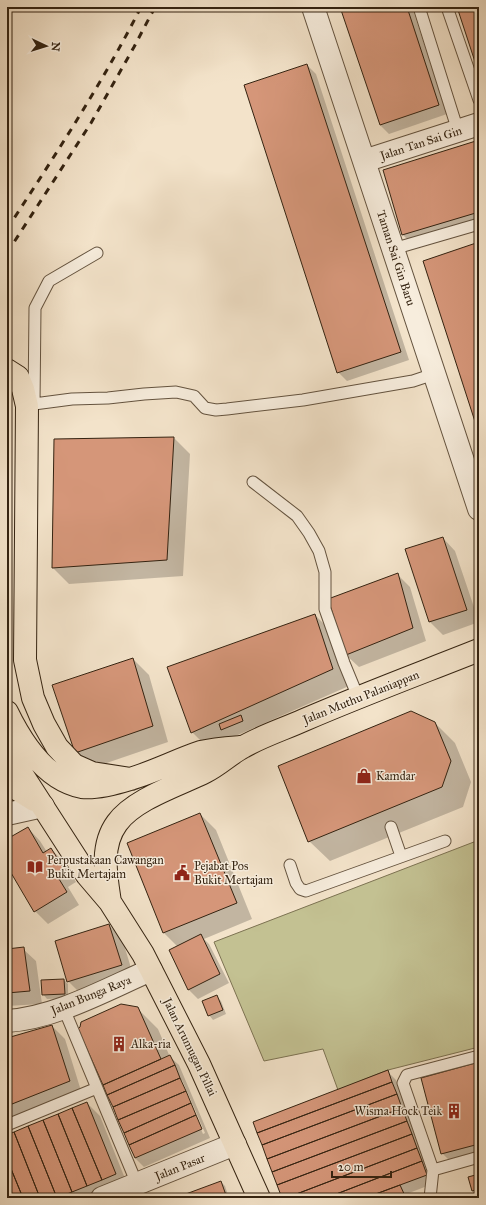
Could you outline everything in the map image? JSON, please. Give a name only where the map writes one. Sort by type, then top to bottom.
[{"type":"main road","points":[[7,370],[18,377],[31,405],[25,660],[33,698],[44,724],[57,747],[74,765],[92,773],[131,779]]},
{"type":"main road","name":"Jalan Muthu Palaniappan","points":[[110,902],[105,863],[107,848],[111,833],[126,812],[142,802],[207,771],[243,746],[358,697],[479,650]]},
{"type":"main road","name":"Jalan Muthu Palaniappan","points":[[7,712],[13,725],[41,763],[65,781],[83,787],[102,786],[131,779],[201,752],[243,746]]},
{"type":"main road","name":"Jalan Arumugan Pillai","points":[[7,751],[87,874],[110,902],[151,970],[199,1064],[259,1198]]},
{"type":"main road","points":[[7,781],[43,806]]},
{"type":"street","name":"Taman Sai Gin Baru","points":[[313,7],[479,510]]},
{"type":"street","name":"Jalan Tan Sai Gin","points":[[364,161],[479,124]]},
{"type":"street","points":[[7,814],[43,806]]},
{"type":"street","name":"Jalan Bunga Raya","points":[[7,1021],[17,1021],[64,1009],[151,970]]},
{"type":"street","name":"Jalan Pasar","points":[[102,1198],[135,1189],[235,1144]]},
{"type":"lane","points":[[419,7],[458,131]]},
{"type":"lane","points":[[447,7],[479,100]]},
{"type":"lane","points":[[393,249],[479,224]]},
{"type":"lane","points":[[97,253],[49,282],[35,308],[31,405],[72,399],[108,398],[176,392],[194,396],[205,408],[216,410],[311,399],[413,381],[434,374]]},
{"type":"lane","points":[[254,482],[297,516],[319,551],[325,572],[325,609],[358,697]]},
{"type":"lane","points":[[391,827],[401,856]]},
{"type":"lane","points":[[290,865],[296,883],[300,889],[306,892],[445,841]]},
{"type":"lane","points":[[64,1009],[97,1088],[135,1189]]},
{"type":"lane","points":[[430,1198],[433,1170],[403,1083],[407,1075],[479,1056]]},
{"type":"lane","points":[[7,1125],[97,1088]]},
{"type":"lane","points":[[433,1170],[479,1157]]},
{"type":"shaded area","points":[[479,840],[479,1047],[388,1070],[338,1090],[323,1049],[264,1061],[214,942]]},
{"type":"building","points":[[340,7],[407,7],[439,105],[380,125]]},
{"type":"building","points":[[457,7],[479,7],[479,74]]},
{"type":"building","points":[[307,64],[401,352],[337,373],[244,85]]},
{"type":"building","points":[[479,140],[479,212],[402,235],[383,170]]},
{"type":"building","points":[[479,242],[479,434],[423,261]]},
{"type":"building","points":[[174,437],[167,560],[52,568],[54,439]]},
{"type":"building","points":[[443,537],[467,610],[429,622],[405,549]]},
{"type":"building","points":[[398,573],[413,628],[346,655],[328,599]]},
{"type":"building","points":[[315,614],[333,669],[191,733],[167,667]]},
{"type":"building","points":[[133,658],[153,726],[75,753],[52,685]]},
{"type":"building","name":"Kamdar","points":[[411,711],[435,722],[451,761],[442,787],[308,842],[278,766]]},
{"type":"building","points":[[241,715],[243,721],[221,730],[219,724]]},
{"type":"building","name":"Pejabat Pos Bukit Mertajam","points":[[200,813],[237,903],[163,933],[127,843]]},
{"type":"building","name":"Perpustakaan Cawangan Bukit Mertajam","points":[[28,827],[43,853],[51,848],[64,869],[56,874],[67,892],[34,912],[7,866],[7,839]]},
{"type":"building","points":[[109,924],[122,965],[67,982],[55,941]]},
{"type":"building","points":[[201,934],[220,974],[188,990],[169,950]]},
{"type":"building","points":[[24,947],[30,991],[7,993],[7,949]]},
{"type":"building","points":[[64,979],[65,994],[42,995],[41,980]]},
{"type":"building","points":[[217,995],[223,1010],[208,1016],[202,1001]]},
{"type":"building","name":"Alka-ria","points":[[121,1004],[138,1007],[161,1059],[103,1085],[78,1029],[81,1022]]},
{"type":"building","points":[[52,1025],[70,1081],[7,1106],[7,1038]]},
{"type":"building","points":[[170,1055],[175,1065],[107,1095],[103,1085]]},
{"type":"building","name":"Wisma Hock Teik","points":[[479,1062],[479,1144],[441,1154],[421,1078]]},
{"type":"building","points":[[175,1065],[180,1078],[113,1107],[107,1095]]},
{"type":"building","points":[[388,1070],[392,1082],[257,1133],[253,1122]]},
{"type":"building","points":[[180,1078],[186,1091],[118,1120],[113,1107]]},
{"type":"building","points":[[392,1082],[397,1094],[262,1145],[257,1133]]},
{"type":"building","points":[[186,1091],[191,1103],[124,1133],[118,1120]]},
{"type":"building","points":[[397,1094],[402,1108],[267,1159],[262,1145]]},
{"type":"building","points":[[87,1102],[116,1174],[102,1180],[72,1108]]},
{"type":"building","points":[[191,1103],[196,1115],[129,1145],[124,1133]]},
{"type":"building","points":[[72,1108],[102,1180],[87,1186],[58,1114]]},
{"type":"building","points":[[402,1108],[407,1121],[272,1172],[267,1159]]},
{"type":"building","points":[[58,1114],[87,1186],[72,1192],[43,1120]]},
{"type":"building","points":[[196,1115],[202,1129],[135,1158],[129,1145]]},
{"type":"building","points":[[43,1120],[72,1192],[57,1198],[28,1126]]},
{"type":"building","points":[[407,1121],[412,1134],[277,1185],[272,1172]]},
{"type":"building","points":[[28,1126],[57,1198],[40,1198],[14,1132]]},
{"type":"building","points":[[14,1132],[40,1198],[23,1198],[7,1159],[7,1135]]},
{"type":"building","points":[[412,1134],[417,1148],[286,1198],[282,1198],[277,1185]]},
{"type":"building","points":[[417,1148],[422,1161],[326,1198],[286,1198]]},
{"type":"building","points":[[7,1159],[23,1198],[7,1198]]},
{"type":"building","points":[[422,1161],[427,1175],[365,1198],[326,1198]]},
{"type":"building","points":[[479,1174],[479,1189],[472,1191],[468,1177]]},
{"type":"building","points":[[221,1181],[227,1198],[175,1198]]},
{"type":"building","points":[[400,1185],[406,1198],[365,1198]]},
{"type":"railway","points":[[7,229],[94,92],[141,7]]},
{"type":"railway","points":[[7,253],[91,123],[155,7]]},
{"type":"place","name":"Kamdar","points":[[364,776]]},
{"type":"place","name":"Perpustakaan Cawangan Bukit Mertajam","points":[[35,867]]},
{"type":"place","name":"Pejabat Pos Bukit Mertajam","points":[[182,873]]},
{"type":"place","name":"Alka-ria","points":[[119,1044]]},
{"type":"place","name":"Wisma Hock Teik","points":[[454,1111]]}]
